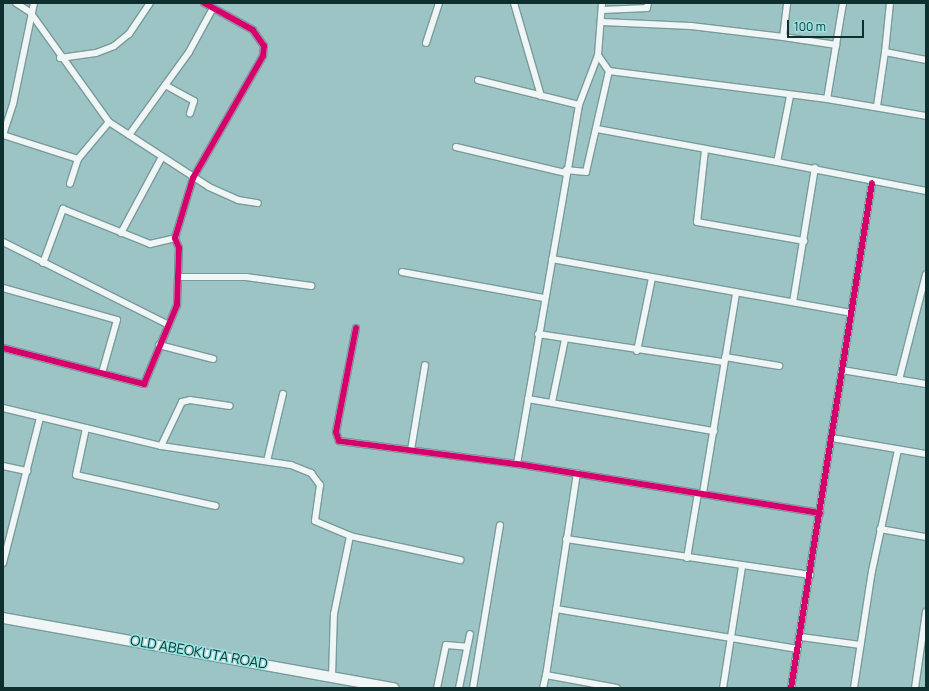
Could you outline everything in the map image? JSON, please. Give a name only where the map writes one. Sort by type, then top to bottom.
[{"type":"highway","name":"OLD ABEOKUTA ROAD","points":[[3,618],[394,688]]},
{"type":"street","points":[[16,3],[30,12],[60,58],[108,122],[193,178],[238,200],[258,203]]},
{"type":"street","points":[[34,3],[30,12],[25,50],[3,135],[78,159]]},
{"type":"street","points":[[60,58],[96,53],[114,46],[128,34],[150,3]]},
{"type":"street","points":[[3,348],[144,384],[167,324],[177,305],[179,248],[175,238],[193,178],[258,68],[264,46],[253,30],[204,3]]},
{"type":"street","points":[[426,43],[439,3]]},
{"type":"street","points":[[514,3],[541,96]]},
{"type":"street","points":[[517,464],[544,298],[579,105],[598,55],[602,22],[602,3]]},
{"type":"street","points":[[602,10],[647,8],[648,3]]},
{"type":"street","points":[[783,37],[786,3]]},
{"type":"street","points":[[827,99],[843,3]]},
{"type":"street","points":[[877,106],[890,3]]},
{"type":"street","points":[[129,135],[190,52],[213,8]]},
{"type":"street","points":[[602,22],[783,37],[836,45]]},
{"type":"street","points":[[885,52],[926,60]]},
{"type":"street","points":[[456,147],[566,172],[586,172],[609,71],[598,55]]},
{"type":"street","points":[[609,71],[790,96],[827,99],[877,106],[926,116]]},
{"type":"street","points":[[478,80],[579,105]]},
{"type":"street","points":[[165,85],[194,101],[190,113]]},
{"type":"street","points":[[777,162],[790,96]]},
{"type":"street","points":[[70,184],[78,159],[108,122]]},
{"type":"street","points":[[597,129],[705,150],[815,168],[872,183],[926,191]]},
{"type":"street","points":[[705,150],[696,222],[804,241]]},
{"type":"street","points":[[121,233],[162,157]]},
{"type":"street","points":[[793,302],[815,168]]},
{"type":"street","points":[[791,688],[801,637],[872,183]]},
{"type":"street","points":[[43,263],[63,209],[150,244],[175,238]]},
{"type":"street","points":[[3,242],[167,324]]},
{"type":"street","points":[[552,259],[851,313]]},
{"type":"street","points":[[402,272],[544,298]]},
{"type":"street","points":[[899,380],[926,274]]},
{"type":"street","points":[[178,277],[246,277],[310,286]]},
{"type":"street","points":[[637,351],[652,278]]},
{"type":"street","points":[[3,288],[117,320],[102,373]]},
{"type":"street","points":[[687,558],[714,431],[724,359],[736,293]]},
{"type":"street","points":[[356,328],[337,439],[577,473],[820,513]]},
{"type":"street","points":[[538,334],[637,351],[779,366]]},
{"type":"street","points":[[552,402],[565,339]]},
{"type":"street","points":[[159,345],[213,359]]},
{"type":"street","points":[[411,450],[425,365]]},
{"type":"street","points":[[842,370],[926,384]]},
{"type":"street","points":[[267,461],[283,394]]},
{"type":"street","points":[[528,399],[714,431]]},
{"type":"street","points":[[161,446],[182,402],[190,400],[230,406]]},
{"type":"street","points":[[3,408],[161,446],[291,465],[314,476],[322,489],[315,521],[350,536],[460,560]]},
{"type":"street","points":[[3,564],[40,418]]},
{"type":"street","points":[[86,428],[76,474],[216,506]]},
{"type":"street","points":[[832,438],[926,454]]},
{"type":"street","points":[[854,688],[880,528],[898,450]]},
{"type":"street","points":[[3,466],[27,471]]},
{"type":"street","points":[[543,688],[577,473]]},
{"type":"street","points":[[473,688],[500,525]]},
{"type":"street","points":[[880,528],[926,537]]},
{"type":"street","points":[[332,676],[334,614],[350,536]]},
{"type":"street","points":[[566,539],[742,567],[810,576]]},
{"type":"street","points":[[723,688],[742,567]]},
{"type":"street","points":[[556,609],[798,649]]},
{"type":"street","points":[[915,688],[926,612]]},
{"type":"street","points":[[459,688],[470,634]]},
{"type":"street","points":[[801,637],[860,645]]},
{"type":"street","points":[[437,688],[446,645],[467,647]]},
{"type":"street","points":[[546,675],[617,688]]},
{"type":"cycle path","points":[[3,348],[144,384],[177,305],[179,248],[175,238],[193,178],[263,56],[264,46],[253,30],[204,3]]},
{"type":"cycle path","points":[[791,688],[872,183]]},
{"type":"cycle path","points":[[356,328],[336,432],[339,441],[517,464],[820,513]]}]
